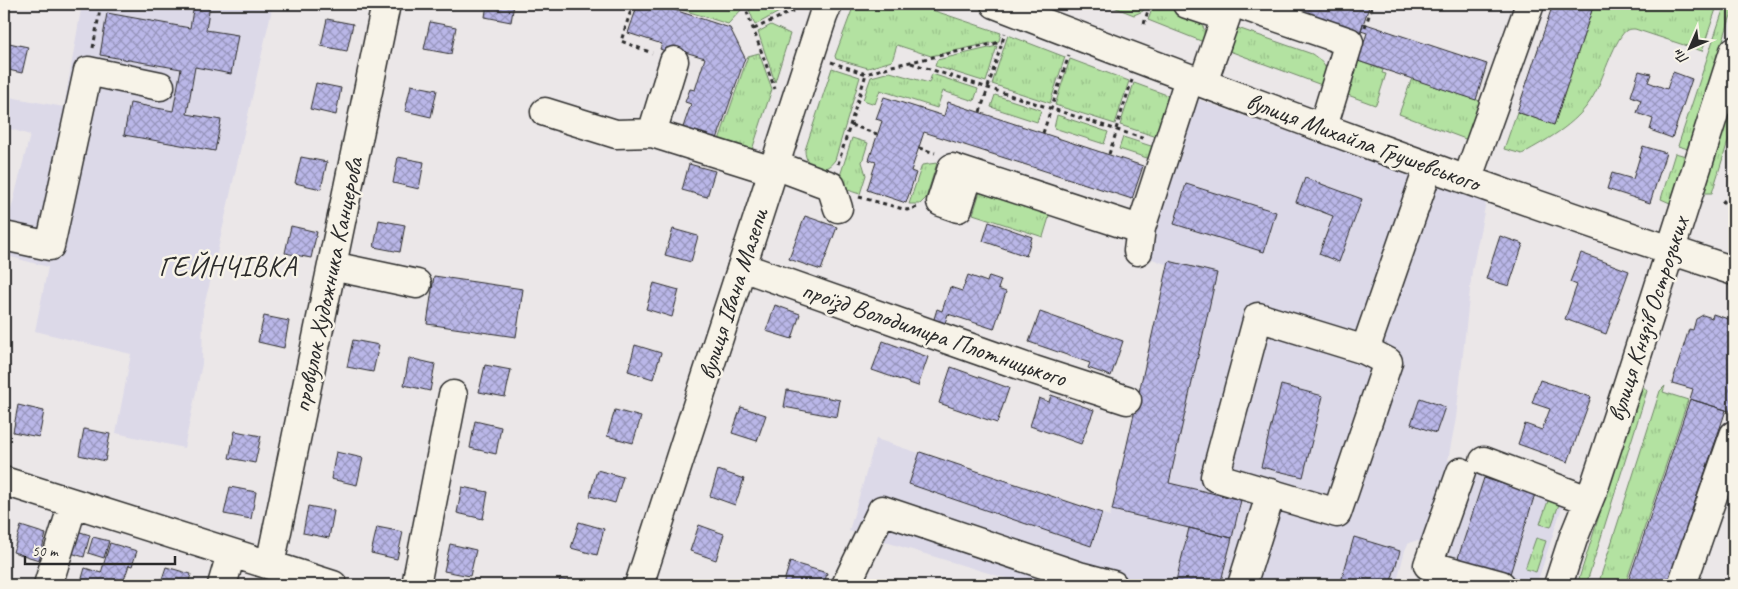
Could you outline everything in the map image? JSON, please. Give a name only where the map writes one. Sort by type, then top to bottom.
[{"type":"main road","name":"провулок Художника Канцерова","points":[[270,565],[386,4]]},
{"type":"main road","name":"вулиця Івана Мазепи","points":[[639,585],[828,4]]},
{"type":"main road","name":"вулиця Михайла Грушевського","points":[[995,4],[1198,75],[1327,114],[1472,166],[1562,200],[1734,271]]},
{"type":"main road","name":"вулиця Михайла Грушевського","points":[[1036,4],[1198,75],[1429,166],[1673,245],[1734,258]]},
{"type":"main road","points":[[1186,4],[1233,8],[1349,42],[1327,114]]},
{"type":"main road","points":[[1472,166],[1530,4]]},
{"type":"main road","points":[[941,202],[952,168],[1136,228],[1139,239],[1198,75],[1233,8]]},
{"type":"main road","name":"вулиця Князів Острозьких","points":[[1558,585],[1572,539],[1588,500],[1623,400],[1734,51]]},
{"type":"main road","points":[[652,133],[674,61]]},
{"type":"main road","points":[[4,236],[50,246],[88,71],[160,86]]},
{"type":"main road","points":[[545,112],[616,134],[652,133],[774,168],[834,195]]},
{"type":"main road","points":[[1364,350],[1429,166]]},
{"type":"main road","points":[[332,266],[416,284]]},
{"type":"main road","name":"проїзд Володимира Плотницького","points":[[742,267],[1034,370],[1127,400]]},
{"type":"main road","points":[[1258,317],[1364,350],[1388,362],[1337,513],[1216,477],[1258,317]]},
{"type":"main road","points":[[416,585],[453,395]]},
{"type":"main road","points":[[1682,585],[1734,435]]},
{"type":"main road","points":[[1501,585],[1425,575],[1472,467],[1588,500]]},
{"type":"main road","points":[[4,481],[333,585]]},
{"type":"main road","points":[[1242,585],[1271,493]]},
{"type":"main road","points":[[48,585],[73,504]]},
{"type":"main road","points":[[846,585],[882,510],[1079,576],[1113,585]]},
{"type":"main road","points":[[222,585],[231,554]]},
{"type":"path","points":[[88,71],[102,4]]},
{"type":"path","points":[[633,4],[620,41],[674,61]]},
{"type":"path","points":[[744,4],[776,92]]},
{"type":"path","points":[[1144,24],[1150,4]]},
{"type":"path","points":[[754,30],[799,8]]},
{"type":"path","points":[[980,112],[1006,30]]},
{"type":"path","points":[[830,62],[866,74],[892,66],[1002,42]]},
{"type":"path","points":[[1043,133],[1069,53]]},
{"type":"path","points":[[912,63],[1149,140]]},
{"type":"path","points":[[866,74],[834,195],[907,210],[941,202]]},
{"type":"path","points":[[1109,154],[1133,78]]},
{"type":"path","points":[[851,125],[878,134]]},
{"type":"path","points":[[1722,204],[1734,191]]},
{"type":"shaded area","points":[[82,4],[273,4],[203,309],[202,364],[184,448],[116,433],[131,354],[35,331],[48,267],[4,255],[4,217],[9,218],[30,135],[4,127],[4,96],[64,107]]},
{"type":"shaded area","points":[[1194,98],[1486,202],[1472,271],[1456,418],[1448,460],[1563,504],[1538,580],[1535,583],[1519,585],[1462,566],[1445,550],[1428,542],[1414,541],[1408,544],[1405,550],[1396,585],[1028,585],[849,531],[876,439],[1110,516],[1168,265],[1142,255]]},
{"type":"green space","points":[[664,4],[741,4],[743,8],[728,24]]},
{"type":"green space","points":[[747,4],[784,4],[781,11],[755,25]]},
{"type":"green space","points":[[859,4],[903,4],[926,8],[1001,33],[999,41],[931,56],[897,45],[892,61],[868,68],[836,59],[835,56],[852,10]]},
{"type":"green space","points":[[1106,4],[1147,4],[1143,11],[1134,15]]},
{"type":"green space","points":[[1154,4],[1160,4],[1184,12],[1198,20],[1203,26],[1206,43],[1148,20]]},
{"type":"green space","points":[[1594,4],[1673,4],[1685,7],[1686,4],[1710,4],[1717,6],[1702,51],[1635,29],[1627,30],[1618,40],[1599,85],[1582,112],[1554,135],[1522,154],[1504,149],[1517,112],[1554,125]]},
{"type":"green space","points":[[1725,4],[1734,4],[1734,6],[1688,149],[1678,146]]},
{"type":"green space","points":[[771,25],[790,34],[775,82],[758,32]]},
{"type":"green space","points":[[1232,26],[1312,54],[1326,68],[1328,76],[1327,87],[1224,49]]},
{"type":"green space","points":[[1008,35],[1065,57],[1050,103],[992,84]]},
{"type":"green space","points":[[997,46],[986,82],[935,66],[937,60]]},
{"type":"green space","points":[[759,53],[772,89],[750,156],[717,146],[748,56]]},
{"type":"green space","points":[[1070,59],[1129,81],[1115,124],[1055,105]]},
{"type":"green space","points":[[1358,61],[1383,70],[1382,73],[1386,74],[1375,105],[1345,94],[1351,71]]},
{"type":"green space","points":[[832,68],[860,77],[835,160],[831,165],[821,169],[812,166],[808,162],[805,150]]},
{"type":"green space","points":[[890,72],[929,83],[932,74],[978,89],[974,101],[943,91],[937,108],[880,90],[875,104],[863,100],[871,77]]},
{"type":"green space","points":[[1412,78],[1480,101],[1473,130],[1468,140],[1399,114]]},
{"type":"green space","points":[[1134,83],[1167,95],[1169,98],[1157,137],[1120,125]]},
{"type":"green space","points":[[1734,91],[1734,122],[1712,193],[1701,193]]},
{"type":"green space","points":[[995,95],[1041,110],[1037,122],[991,107]]},
{"type":"green space","points":[[1057,115],[1108,132],[1104,144],[1054,128]]},
{"type":"green space","points":[[1123,137],[1154,147],[1150,159],[1119,149]]},
{"type":"green space","points":[[852,138],[868,143],[862,162],[866,175],[860,194],[846,188],[840,176]]},
{"type":"green space","points":[[1675,153],[1686,156],[1670,203],[1661,199]]},
{"type":"green space","points":[[937,163],[926,198],[920,204],[909,204],[922,165]]},
{"type":"green space","points":[[982,185],[1049,211],[1050,214],[1043,237],[973,214]]},
{"type":"green space","points":[[1641,384],[1647,391],[1586,585],[1577,585]]},
{"type":"green space","points":[[1665,386],[1663,392],[1688,400],[1625,585],[1598,585],[1660,391]]},
{"type":"green space","points":[[1549,498],[1559,502],[1551,527],[1540,524]]},
{"type":"green space","points":[[1536,538],[1546,541],[1536,572],[1525,569]]},
{"type":"building","points":[[194,4],[210,4],[206,30],[238,35],[231,74],[195,67],[187,114],[221,120],[215,151],[124,135],[130,103],[173,111],[181,69],[100,55],[107,13],[190,28]]},
{"type":"building","points":[[487,4],[514,4],[511,22],[485,17]]},
{"type":"building","points":[[638,4],[656,4],[730,28],[745,58],[715,145],[681,133],[691,104],[685,102],[690,89],[695,90],[705,58],[675,49],[673,54],[660,49],[662,44],[628,33]]},
{"type":"building","points":[[1264,4],[1370,4],[1359,36]]},
{"type":"building","points":[[1553,4],[1594,4],[1554,125],[1517,112]]},
{"type":"building","points":[[327,19],[353,24],[347,51],[321,46]]},
{"type":"building","points":[[430,22],[456,27],[451,54],[424,49]]},
{"type":"building","points":[[1363,23],[1487,64],[1476,100],[1358,61],[1367,33],[1361,31]]},
{"type":"building","points":[[4,42],[28,47],[22,73],[4,69]]},
{"type":"building","points":[[1639,71],[1651,74],[1648,82],[1667,89],[1673,72],[1692,79],[1672,138],[1650,130],[1653,119],[1637,113],[1641,100],[1631,96]]},
{"type":"building","points":[[316,83],[341,88],[336,115],[310,109]]},
{"type":"building","points":[[411,85],[437,90],[431,117],[405,111]]},
{"type":"building","points":[[884,97],[944,116],[948,102],[1143,166],[1132,199],[924,132],[911,171],[916,173],[906,203],[867,190],[876,162],[869,160],[882,121],[876,119]]},
{"type":"building","points":[[1643,146],[1666,153],[1650,203],[1607,189],[1612,173],[1633,179]]},
{"type":"building","points":[[301,157],[327,162],[321,189],[295,183]]},
{"type":"building","points":[[398,157],[424,162],[419,189],[393,183]]},
{"type":"building","points":[[689,164],[715,171],[707,197],[682,190]]},
{"type":"building","points":[[1305,178],[1362,199],[1339,262],[1319,254],[1333,216],[1296,202]]},
{"type":"building","points":[[1186,184],[1276,212],[1264,252],[1174,224]]},
{"type":"building","points":[[805,216],[837,227],[821,270],[789,259]]},
{"type":"building","points":[[379,220],[405,225],[400,252],[374,247]]},
{"type":"building","points":[[989,222],[1032,237],[1026,256],[983,241]]},
{"type":"building","points":[[291,226],[317,232],[311,258],[285,253]]},
{"type":"building","points":[[673,229],[698,236],[691,262],[665,255]]},
{"type":"building","points":[[1500,236],[1523,244],[1509,286],[1486,279]]},
{"type":"building","points":[[1581,253],[1629,271],[1606,334],[1565,319],[1577,285],[1570,282]]},
{"type":"building","points":[[1169,261],[1217,273],[1169,483],[1241,500],[1232,538],[1112,510]]},
{"type":"building","points":[[968,275],[987,282],[989,276],[1001,280],[998,289],[1006,292],[994,329],[948,314],[944,326],[933,322],[937,309],[942,311],[950,287],[962,291]]},
{"type":"building","points":[[434,276],[523,289],[516,337],[427,324]]},
{"type":"building","points":[[654,283],[679,290],[672,317],[646,309]]},
{"type":"building","points":[[775,305],[800,314],[792,339],[766,331]]},
{"type":"building","points":[[1040,312],[1123,341],[1111,376],[1088,368],[1090,363],[1029,342]]},
{"type":"building","points":[[1713,314],[1734,321],[1734,404],[1732,412],[1690,399],[1693,389],[1672,383],[1689,329],[1693,330],[1696,319],[1703,315],[1712,318]]},
{"type":"building","points":[[264,316],[289,321],[284,348],[258,342]]},
{"type":"building","points":[[353,340],[379,345],[373,372],[347,367]]},
{"type":"building","points":[[883,341],[928,357],[918,386],[872,370]]},
{"type":"building","points":[[635,345],[661,353],[653,379],[628,371]]},
{"type":"building","points":[[409,358],[435,364],[430,391],[404,385]]},
{"type":"building","points":[[485,365],[511,370],[505,397],[479,392]]},
{"type":"building","points":[[951,367],[1009,388],[997,423],[939,403]]},
{"type":"building","points":[[1540,380],[1591,397],[1568,462],[1518,444],[1525,424],[1542,430],[1550,409],[1532,403]]},
{"type":"building","points":[[1281,385],[1323,396],[1303,477],[1261,467]]},
{"type":"building","points":[[787,390],[840,400],[837,417],[784,407]]},
{"type":"building","points":[[1051,395],[1094,410],[1081,444],[1030,426],[1039,398],[1049,402]]},
{"type":"building","points":[[1420,398],[1445,407],[1436,433],[1411,424]]},
{"type":"building","points":[[1690,399],[1726,410],[1667,585],[1627,585]]},
{"type":"building","points":[[18,405],[44,411],[39,437],[13,432]]},
{"type":"building","points":[[741,407],[766,415],[757,441],[732,433]]},
{"type":"building","points":[[615,410],[641,417],[633,443],[607,436]]},
{"type":"building","points":[[475,421],[501,427],[496,454],[470,448]]},
{"type":"building","points":[[84,429],[110,434],[105,461],[79,455]]},
{"type":"building","points":[[235,431],[261,436],[255,463],[229,458]]},
{"type":"building","points":[[336,452],[363,458],[357,485],[331,479]]},
{"type":"building","points":[[920,452],[1102,513],[1091,546],[909,484]]},
{"type":"building","points":[[597,470],[623,477],[615,503],[590,496]]},
{"type":"building","points":[[718,470],[744,479],[735,505],[710,496]]},
{"type":"building","points":[[1484,478],[1535,494],[1510,574],[1458,558]]},
{"type":"building","points":[[230,487],[256,492],[251,519],[224,514]]},
{"type":"building","points":[[462,487],[488,492],[483,519],[457,513]]},
{"type":"building","points":[[308,506],[334,511],[329,538],[303,533]]},
{"type":"building","points":[[1732,510],[1734,510],[1734,542],[1732,542]]},
{"type":"building","points":[[579,522],[604,529],[597,555],[571,548]]},
{"type":"building","points":[[699,525],[724,534],[716,560],[690,551]]},
{"type":"building","points":[[21,526],[46,534],[39,560],[13,552]]},
{"type":"building","points":[[377,527],[403,532],[397,559],[371,553]]},
{"type":"building","points":[[1189,528],[1232,538],[1220,585],[1175,585]]},
{"type":"building","points":[[77,531],[90,535],[84,557],[71,553]]},
{"type":"building","points":[[93,537],[109,541],[104,558],[88,553]]},
{"type":"building","points":[[1354,537],[1400,551],[1390,585],[1340,585]]},
{"type":"building","points":[[110,543],[137,551],[132,566],[129,565],[124,580],[141,585],[80,585],[85,568],[101,573]]},
{"type":"building","points":[[450,544],[476,550],[470,576],[444,571]]},
{"type":"building","points":[[790,562],[827,573],[824,585],[783,585]]},
{"type":"building","points":[[166,567],[191,574],[188,585],[160,585]]},
{"type":"building","points":[[560,579],[581,585],[558,585]]},
{"type":"district","name":"ГЕЙНЧІВКА","points":[[228,266]]}]
